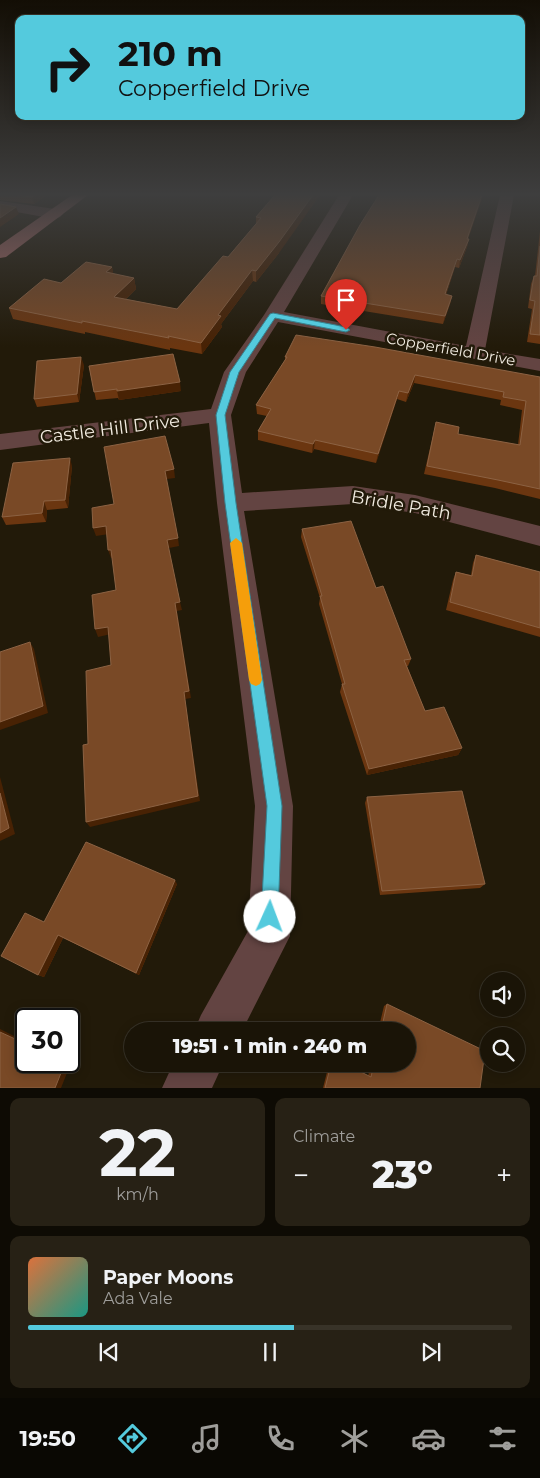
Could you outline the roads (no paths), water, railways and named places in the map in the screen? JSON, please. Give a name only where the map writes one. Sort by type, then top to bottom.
[{"type":"street","points":[[222,1022],[269,936],[274,806],[230,503],[220,415],[235,372],[273,315],[315,246]]},
{"type":"street","points":[[474,354],[496,246]]},
{"type":"street","name":"Copperfield Drive","points":[[273,315],[540,365]]},
{"type":"street","name":"Castle Hill Drive","points":[[0,442],[220,415]]},
{"type":"street","name":"Bridle Path","points":[[230,503],[352,494],[415,504],[540,536]]},
{"type":"street","points":[[186,1088],[195,1072]]}]
